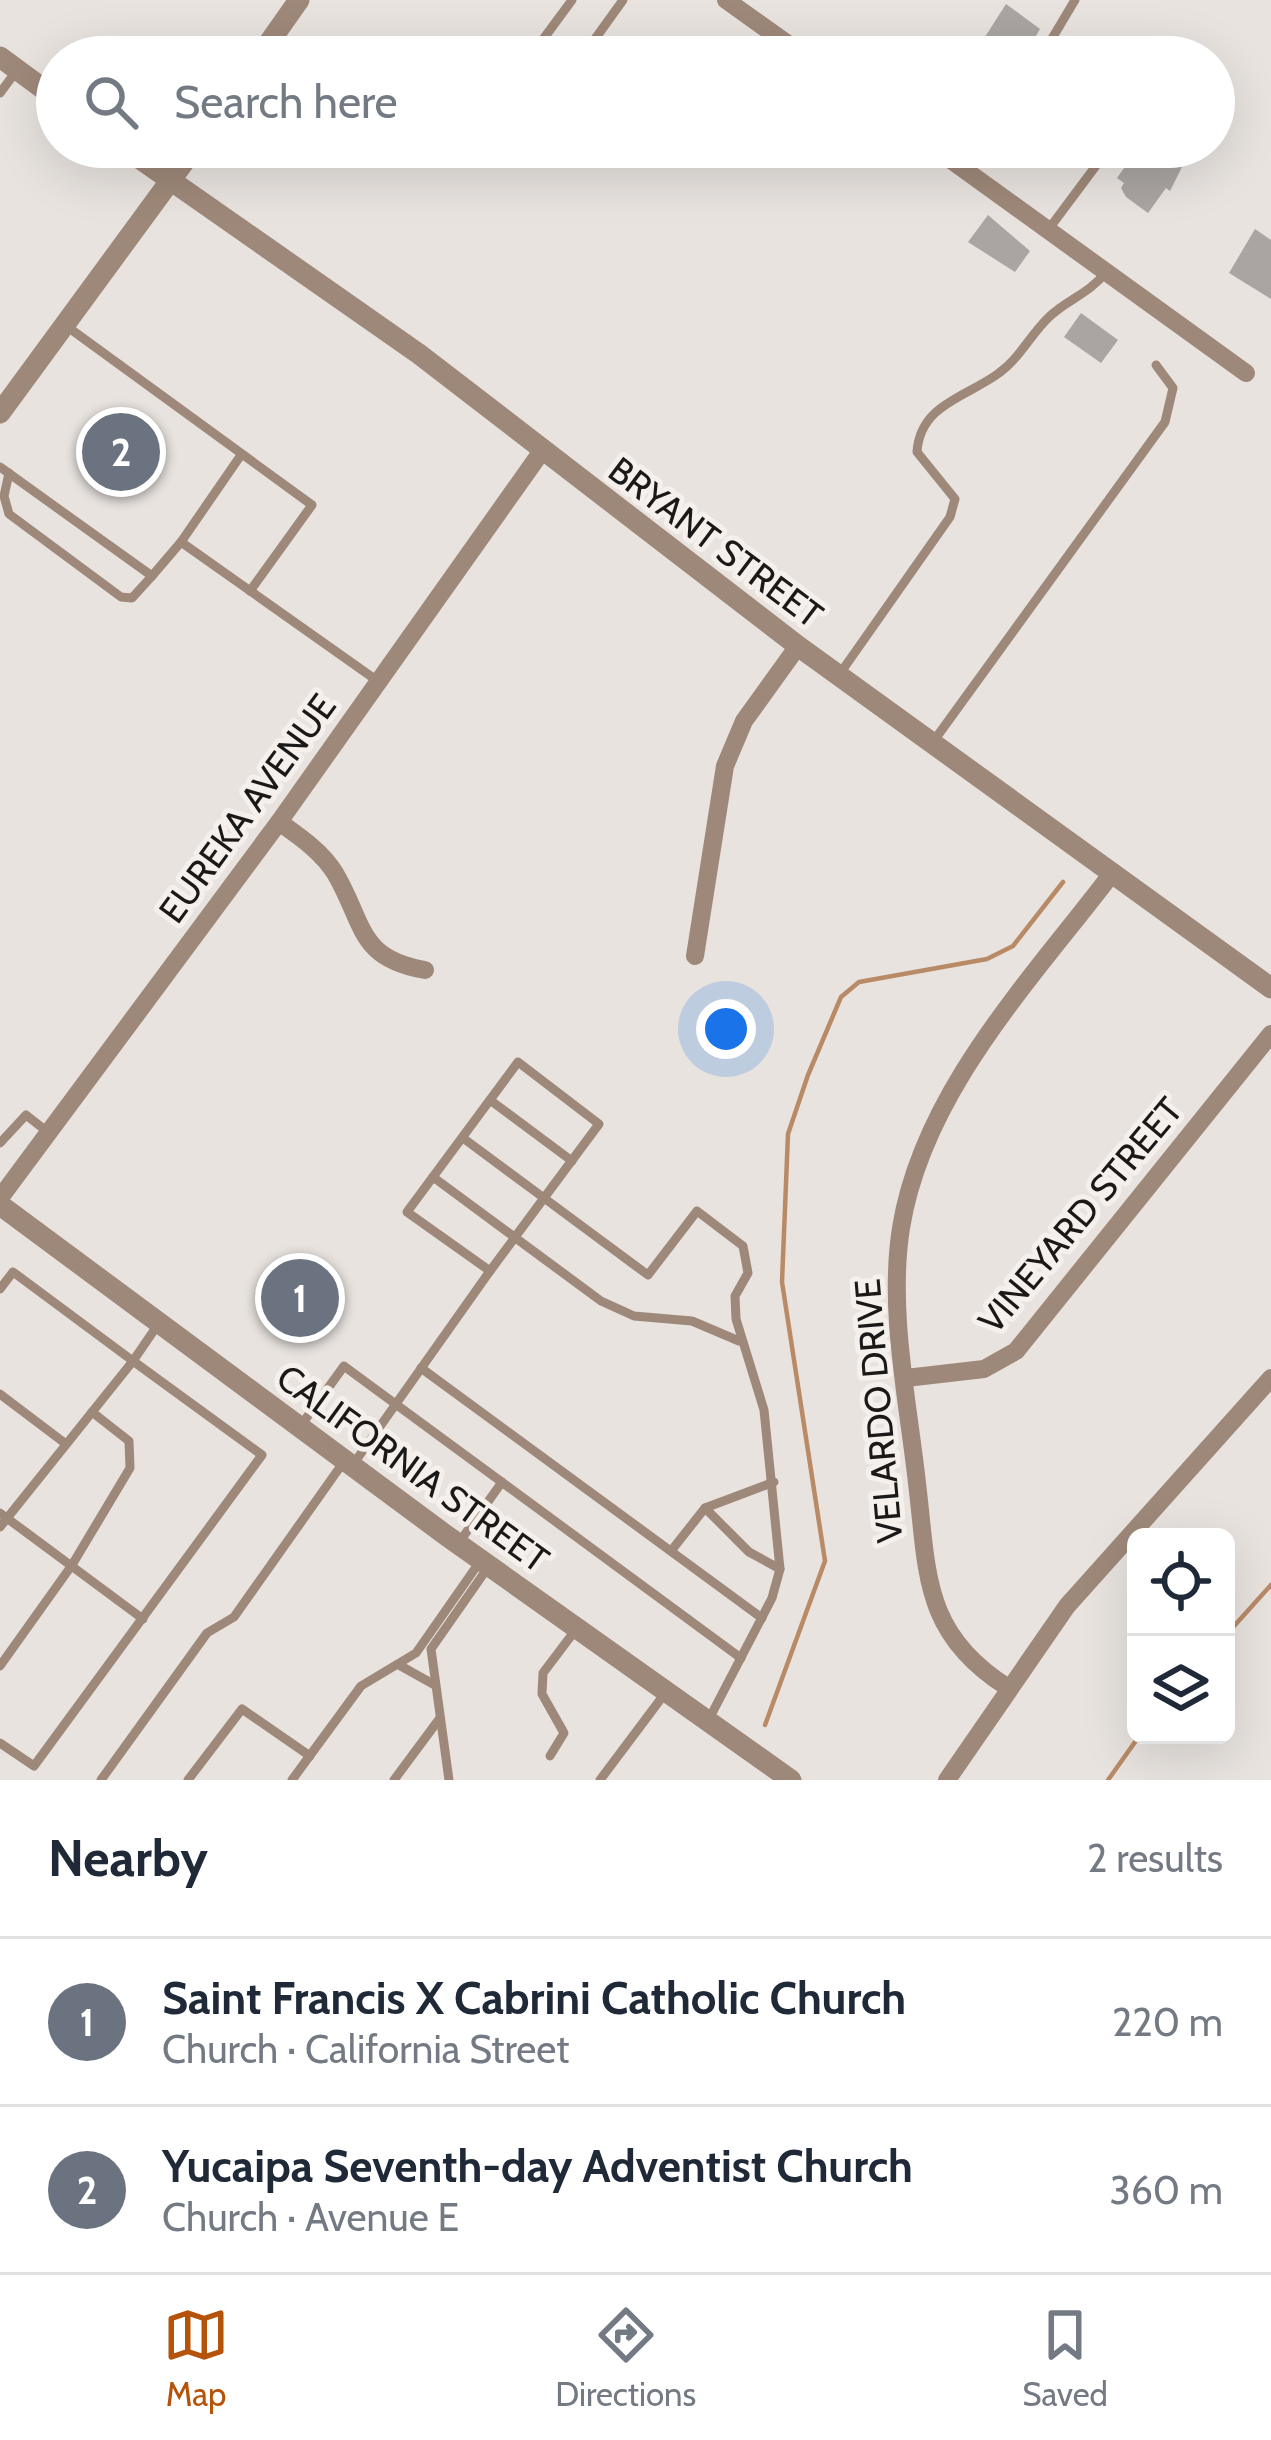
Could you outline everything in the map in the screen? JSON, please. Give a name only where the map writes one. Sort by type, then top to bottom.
[{"type":"street","points":[[274,36],[299,0]]},
{"type":"street","points":[[726,0],[777,36]]},
{"type":"street","points":[[9,63],[36,83]]},
{"type":"street","name":"BRYANT STREET","points":[[151,168],[418,354],[798,646],[1271,988]]},
{"type":"street","points":[[0,413],[180,168]]},
{"type":"street","points":[[962,168],[1246,374]]},
{"type":"street","name":"EUREKA AVENUE","points":[[0,1202],[279,822],[542,451]]},
{"type":"street","points":[[695,956],[725,766],[744,721],[798,646]]},
{"type":"street","points":[[279,822],[308,842],[334,872],[374,949],[394,964],[425,970]]},
{"type":"street","name":"VELARDO DRIVE","points":[[1007,1687],[955,1646],[937,1613],[925,1575],[906,1378],[901,1227],[923,1151],[966,1068],[1113,872]]},
{"type":"street","name":"VINEYARD STREET","points":[[906,1378],[984,1370],[1016,1351],[1271,1034]]},
{"type":"street","name":"CALIFORNIA STREET","points":[[0,1202],[458,1544],[790,1780]]},
{"type":"street","points":[[947,1780],[1067,1606],[1271,1378]]},
{"type":"lane","points":[[545,36],[572,0]]},
{"type":"lane","points":[[596,36],[623,0]]},
{"type":"lane","points":[[1054,36],[1075,0]]},
{"type":"lane","points":[[0,93],[9,63]]},
{"type":"lane","points":[[1048,230],[1094,168]]},
{"type":"lane","points":[[839,675],[950,518],[955,500],[916,452],[932,414],[1002,372],[1047,318],[1087,296],[1106,272]]},
{"type":"lane","points":[[65,325],[312,505],[250,591]]},
{"type":"lane","points":[[933,742],[1165,422],[1173,388],[1156,365]]},
{"type":"lane","points":[[4,470],[9,514],[121,597],[132,598],[181,542],[241,454]]},
{"type":"lane","points":[[4,470],[152,576]]},
{"type":"lane","points":[[181,542],[379,682]]},
{"type":"lane","points":[[101,1780],[207,1633],[234,1617],[396,1404],[599,1124],[518,1062],[407,1212],[490,1271]]},
{"type":"lane","points":[[490,1100],[572,1160]]},
{"type":"lane","points":[[0,1143],[26,1115],[49,1133]]},
{"type":"lane","points":[[463,1138],[648,1275],[697,1211],[743,1246],[748,1274],[735,1296],[740,1341],[764,1410],[780,1569],[762,1618],[708,1721]]},
{"type":"lane","points":[[433,1177],[615,1308],[634,1316],[692,1321],[740,1341]]},
{"type":"lane","points":[[0,1289],[13,1272],[262,1455],[34,1766],[0,1743]]},
{"type":"lane","points":[[142,1618],[2,1519],[159,1323]]},
{"type":"lane","points":[[300,1427],[344,1366],[741,1658]]},
{"type":"lane","points":[[421,1368],[762,1618]]},
{"type":"lane","points":[[0,1394],[66,1444]]},
{"type":"lane","points":[[0,1666],[72,1565],[130,1468],[130,1442],[92,1412]]},
{"type":"lane","points":[[458,1544],[502,1482]]},
{"type":"lane","points":[[671,1551],[705,1508],[774,1482]]},
{"type":"lane","points":[[705,1508],[748,1552],[780,1569]]},
{"type":"lane","points":[[292,1780],[361,1686],[416,1653],[485,1563]]},
{"type":"lane","points":[[449,1780],[431,1649],[485,1563]]},
{"type":"lane","points":[[550,1756],[564,1733],[542,1694],[543,1673],[578,1628]]},
{"type":"lane","points":[[399,1665],[433,1684]]},
{"type":"lane","points":[[600,1780],[666,1692]]},
{"type":"lane","points":[[188,1780],[242,1709],[310,1756]]},
{"type":"lane","points":[[394,1780],[440,1718]]},
{"type":"building","points":[[1006,4],[1040,29],[1036,36],[986,36]]},
{"type":"building","points":[[1124,168],[1182,168],[1170,191],[1166,188],[1148,213],[1126,197],[1121,188],[1124,183],[1117,178]]},
{"type":"building","points":[[988,215],[1030,251],[1015,272],[968,242]]},
{"type":"building","points":[[1255,229],[1271,240],[1271,299],[1229,273]]},
{"type":"building","points":[[1081,313],[1118,340],[1101,363],[1064,337]]},
{"type":"waterway","points":[[765,1725],[825,1561],[782,1282],[788,1134],[808,1075],[841,997],[859,982],[987,959],[1013,946],[1063,882]]},
{"type":"waterway","points":[[1235,1625],[1271,1585]]},
{"type":"waterway","points":[[1108,1780],[1134,1744]]},
{"type":"place","name":"Yucaipa Seventh-day Adventist Church","points":[[121,452]]},
{"type":"place","name":"Saint Francis X Cabrini Catholic Church","points":[[300,1298]]}]
